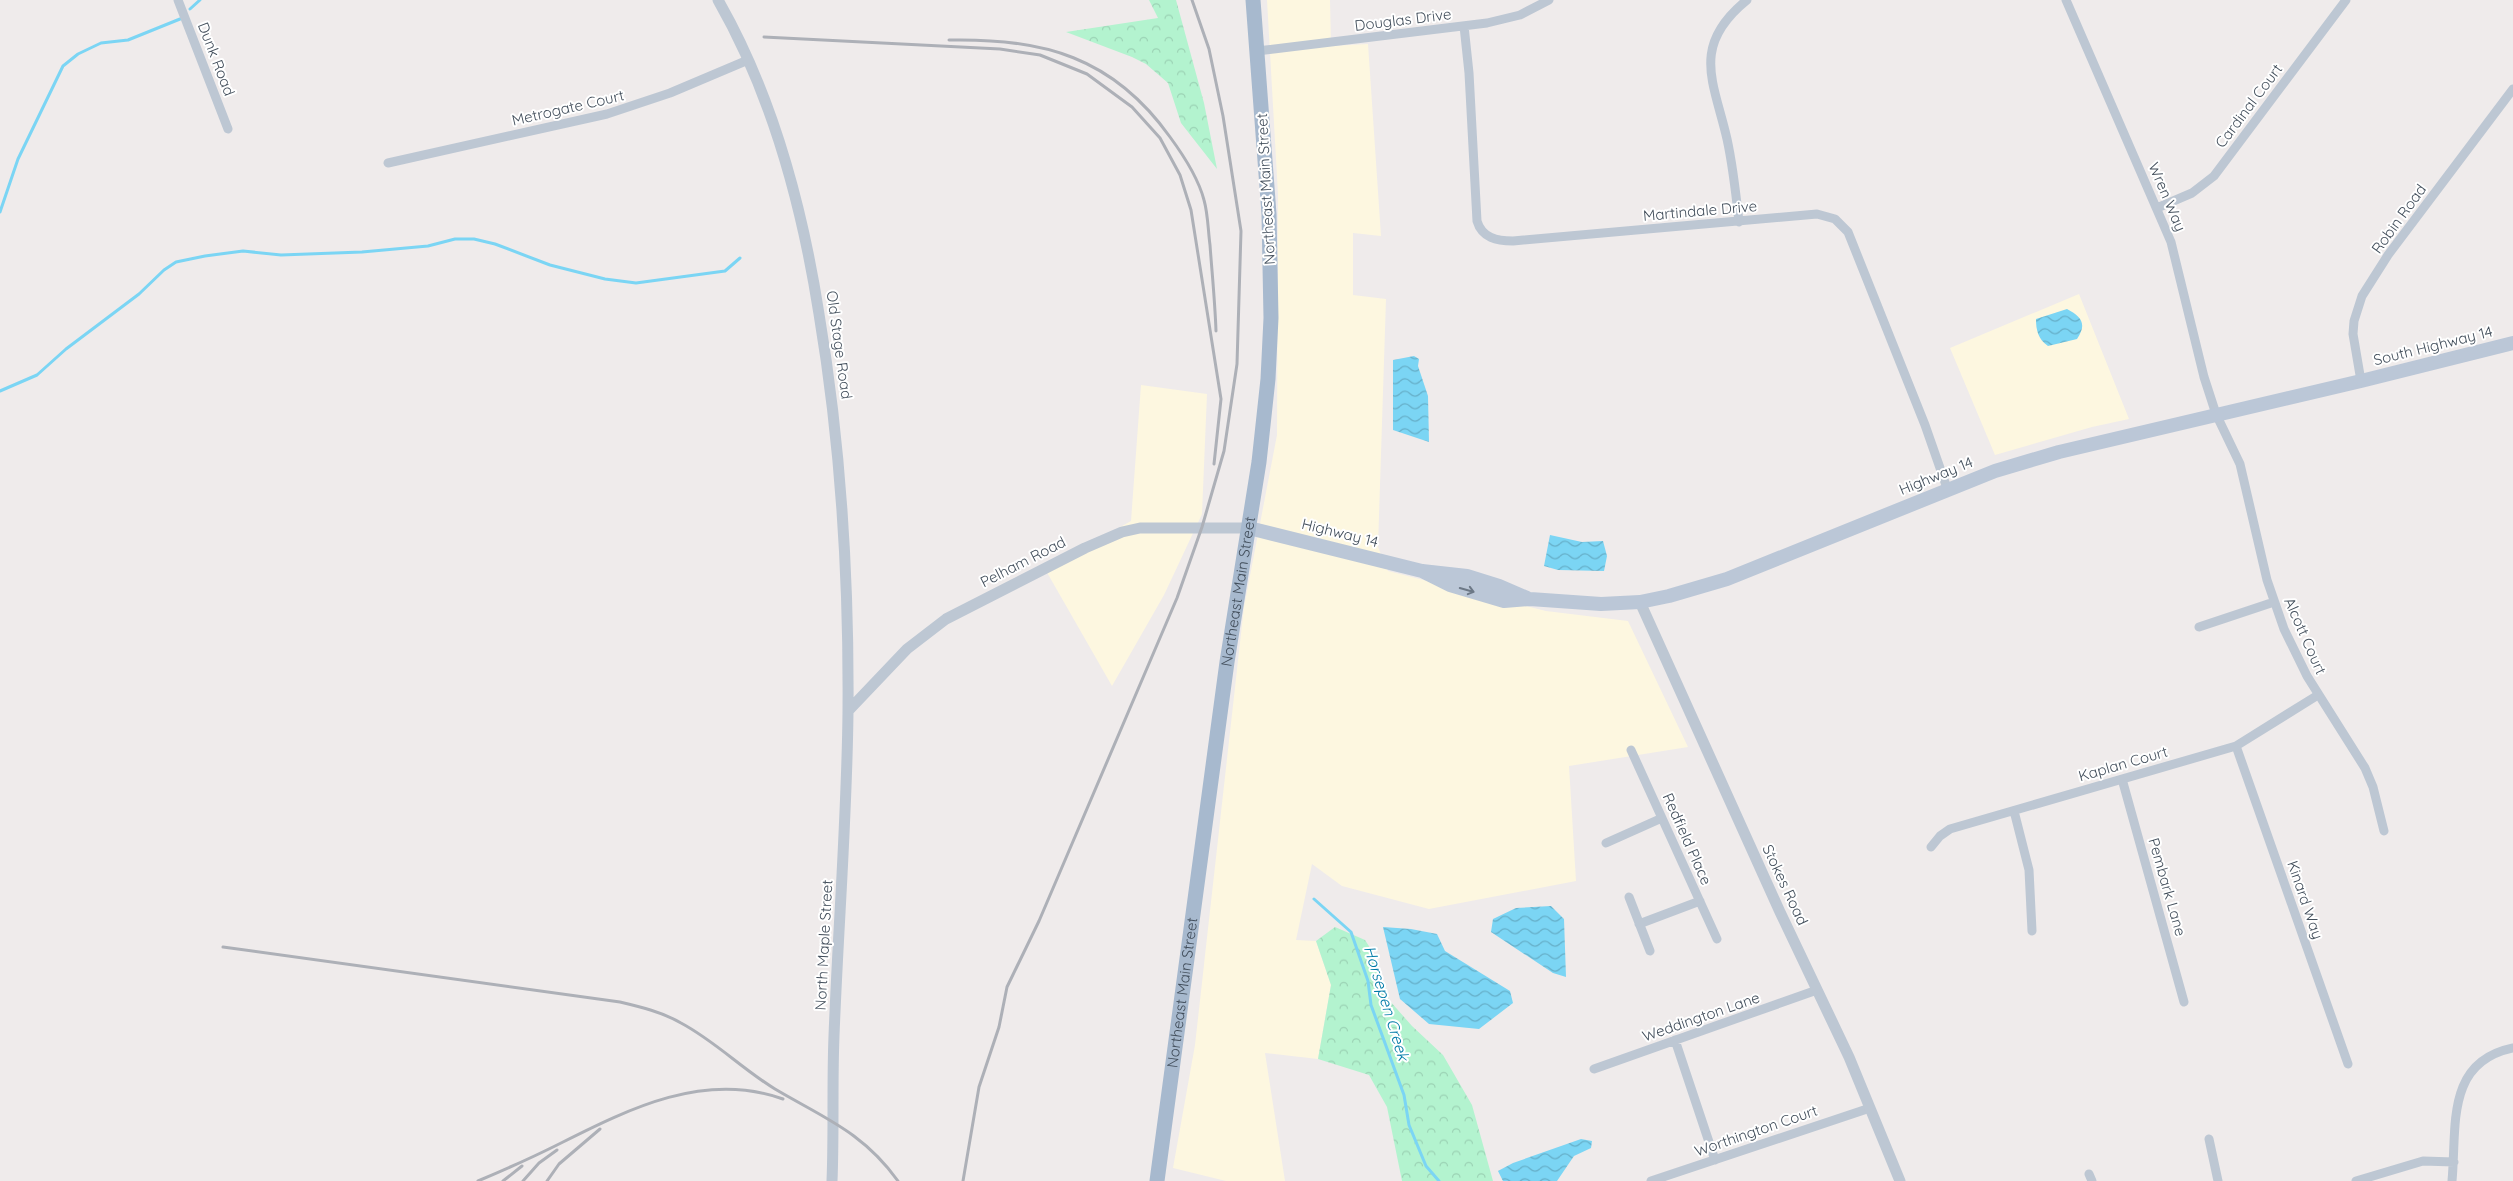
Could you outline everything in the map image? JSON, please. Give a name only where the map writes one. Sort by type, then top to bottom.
[{"type":"main road","name":"Northeast Main Street","points":[[1157,1181],[1227,662],[1262,435],[1271,318],[1268,205],[1253,0]]},
{"type":"main road","name":"South Highway 14","points":[[2361,381],[2513,343]]},
{"type":"main road","name":"Highway 14","points":[[1249,528],[1422,571],[1450,585],[1504,601],[1530,599],[1581,604],[1640,602],[1691,591],[1727,580],[1947,488],[1995,470],[2059,452],[2361,381]]},
{"type":"street","name":"Dunk Road","points":[[178,0],[228,129]]},
{"type":"street","name":"Old Stage Road","points":[[718,0],[748,60],[766,102],[798,203],[811,263],[823,338],[840,488],[845,566],[848,710]]},
{"type":"street","name":"Douglas Drive","points":[[1257,51],[1464,26],[1520,15],[1549,0]]},
{"type":"street","points":[[1739,222],[1731,158],[1714,97],[1711,59],[1716,39],[1722,27],[1747,0]]},
{"type":"street","name":"Wren Way","points":[[2066,0],[2157,208],[2178,266],[2204,377],[2216,414]]},
{"type":"street","name":"Cardinal Court","points":[[2157,208],[2192,193],[2214,176],[2346,0]]},
{"type":"street","name":"Martindale Drive","points":[[1464,26],[1469,74],[1477,221],[1487,236],[1513,241],[1824,215],[1835,219],[1846,229],[1925,424],[1947,488]]},
{"type":"street","name":"Metrogate Court","points":[[388,163],[607,114],[653,99],[748,60]]},
{"type":"street","name":"Robin Road","points":[[2361,381],[2353,334],[2354,321],[2362,296],[2388,256],[2513,89]]},
{"type":"street","name":"Alcott Court","points":[[2216,414],[2240,464],[2274,602],[2284,629],[2318,695],[2365,768],[2373,788],[2384,831]]},
{"type":"street","name":"Pelham Road","points":[[848,710],[907,648],[946,619],[1085,548],[1122,532],[1140,528],[1249,528]]},
{"type":"street","name":"Stokes Road","points":[[1640,602],[1870,1108],[1900,1181]]},
{"type":"street","points":[[2199,627],[2274,602]]},
{"type":"street","name":"Kaplan Court","points":[[1931,847],[1940,836],[1950,829],[2236,746],[2318,695]]},
{"type":"street","name":"North Maple Street","points":[[832,1181],[834,1039],[845,825],[848,710]]},
{"type":"street","name":"Kinard Way","points":[[2236,746],[2348,1064]]},
{"type":"street","name":"Redfield Place","points":[[1631,750],[1717,939]]},
{"type":"street","name":"Pembark Lane","points":[[2122,779],[2184,1002]]},
{"type":"street","points":[[2014,811],[2029,870],[2032,931]]},
{"type":"street","points":[[1606,843],[1662,818]]},
{"type":"street","points":[[1629,897],[1650,951]]},
{"type":"street","points":[[1639,924],[1700,902]]},
{"type":"street","name":"Weddington Lane","points":[[1594,1069],[1817,990]]},
{"type":"street","points":[[1675,1040],[1715,1160]]},
{"type":"street","points":[[2452,1181],[2457,1108],[2464,1079],[2478,1063],[2497,1051],[2513,1048]]},
{"type":"street","name":"Worthington Court","points":[[1651,1181],[1870,1108]]},
{"type":"street","points":[[2210,1139],[2218,1181]]},
{"type":"street","points":[[2356,1181],[2423,1161],[2454,1162]]},
{"type":"shaded area","points":[[1267,0],[1330,0],[1331,46],[1368,44],[1381,236],[1353,233],[1353,295],[1386,299],[1378,547],[1388,571],[1546,611],[1628,621],[1688,747],[1569,766],[1576,881],[1429,909],[1342,886],[1312,864],[1296,940],[1316,941],[1331,985],[1318,1059],[1265,1053],[1285,1181],[1226,1181],[1173,1168],[1195,1045],[1244,607],[1277,435],[1278,194]]},
{"type":"shaded area","points":[[2079,294],[2129,419],[2092,427],[1995,455],[1950,348]]},
{"type":"shaded area","points":[[1141,385],[1207,394],[1202,514],[1164,595],[1112,686],[1045,569],[1131,521]]},
{"type":"green space","points":[[1149,0],[1176,0],[1204,103],[1217,169],[1181,123],[1168,83],[1146,64],[1132,57],[1066,32],[1158,18]]},
{"type":"green space","points":[[1335,927],[1365,940],[1376,957],[1389,1000],[1412,1026],[1443,1055],[1472,1105],[1493,1181],[1402,1181],[1387,1107],[1369,1075],[1318,1059],[1331,985],[1316,941]]},
{"type":"water","points":[[2067,309],[2081,321],[2082,329],[2080,334],[2077,339],[2048,346],[2038,334],[2036,319]]},
{"type":"water","points":[[1414,356],[1419,359],[1418,366],[1428,396],[1429,442],[1393,430],[1393,360]]},
{"type":"water","points":[[1550,535],[1582,542],[1603,541],[1607,556],[1604,571],[1558,570],[1544,566]]},
{"type":"water","points":[[1551,906],[1564,919],[1566,977],[1553,973],[1491,932],[1493,919],[1516,908]]},
{"type":"water","points":[[1383,927],[1411,929],[1437,934],[1445,951],[1510,991],[1513,1003],[1479,1029],[1429,1024],[1400,999]]},
{"type":"water","points":[[1581,1139],[1592,1141],[1591,1148],[1574,1156],[1557,1181],[1503,1181],[1498,1171],[1513,1163]]},
{"type":"waterway","points":[[190,9],[200,0]]},
{"type":"waterway","points":[[0,212],[18,159],[63,66],[78,54],[101,43],[128,40],[180,19]]},
{"type":"waterway","points":[[0,391],[37,375],[66,349],[139,294],[164,270],[176,262],[205,256],[243,251],[281,255],[362,252],[428,246],[455,239],[474,239],[495,244],[550,265],[605,279],[636,283],[725,271],[740,258]]},
{"type":"waterway","name":"Horsepen Creek","points":[[1314,899],[1351,932],[1368,981],[1371,1005],[1404,1095],[1409,1125],[1426,1166],[1439,1181]]},
{"type":"railway","points":[[963,1181],[979,1087],[999,1027],[1007,987],[1039,921],[1177,598],[1202,527],[1224,451],[1237,364],[1241,231],[1223,116],[1209,49],[1192,0]]},
{"type":"railway","points":[[764,37],[1000,49],[1040,55],[1087,74],[1132,107],[1160,138],[1180,175],[1191,210],[1221,399],[1214,464]]},
{"type":"railway","points":[[949,40],[983,40],[1015,43],[1045,49],[1073,58],[1100,71],[1125,88],[1148,110],[1170,137],[1190,167],[1201,191],[1208,222],[1216,331]]},
{"type":"railway","points":[[223,947],[620,1002],[659,1013],[693,1030],[775,1089],[857,1138],[885,1164],[898,1181]]},
{"type":"railway","points":[[478,1181],[609,1120],[665,1098],[723,1089],[753,1091],[783,1099]]},
{"type":"railway","points":[[547,1181],[559,1164],[600,1129]]},
{"type":"railway","points":[[523,1181],[539,1163],[557,1150]]},
{"type":"railway","points":[[503,1181],[522,1166]]}]
